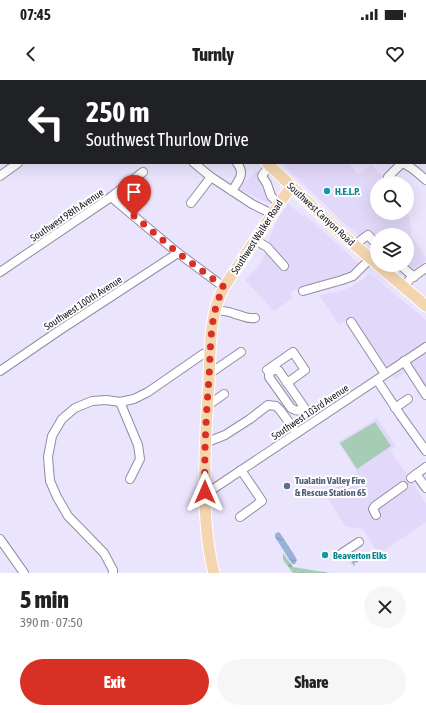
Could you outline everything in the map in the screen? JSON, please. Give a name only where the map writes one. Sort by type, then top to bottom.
[{"type":"main road","name":"Southwest Canyon Road","points":[[268,164],[338,231],[370,257]]},
{"type":"main road","name":"Southwest Walker Road","points":[[214,573],[208,544],[205,492],[205,443],[210,353],[215,310],[219,296],[224,287],[285,194],[292,187]]},
{"type":"main road","name":"Southwest Canyon Road","points":[[388,272],[426,306]]},
{"type":"street","points":[[0,176],[17,164]]},
{"type":"street","points":[[195,164],[232,191],[252,204],[272,214]]},
{"type":"street","points":[[232,191],[241,176],[240,166],[238,164]]},
{"type":"street","points":[[268,164],[262,176],[267,184],[271,196],[279,204]]},
{"type":"street","points":[[389,176],[401,164]]},
{"type":"street","points":[[405,164],[416,170],[426,180]]},
{"type":"street","name":"Southwest 98th Avenue","points":[[0,272],[111,197],[143,172]]},
{"type":"street","points":[[191,203],[211,177]]},
{"type":"street","points":[[111,197],[178,253],[224,287]]},
{"type":"street","points":[[355,246],[368,235],[370,237]]},
{"type":"street","points":[[255,240],[267,247],[284,266]]},
{"type":"street","name":"Southwest 100th Avenue","points":[[0,370],[178,253]]},
{"type":"street","points":[[303,291],[349,278],[370,265]]},
{"type":"street","points":[[404,287],[426,268]]},
{"type":"street","points":[[408,272],[414,277]]},
{"type":"street","points":[[215,310],[236,314],[243,317],[255,318]]},
{"type":"street","points":[[350,322],[385,374]]},
{"type":"street","name":"Southwest 103rd Avenue","points":[[205,492],[213,489],[242,470],[426,347]]},
{"type":"street","points":[[209,374],[241,352]]},
{"type":"street","points":[[269,374],[273,370],[278,370],[287,383],[304,407],[296,411],[291,408],[269,377],[267,370],[293,352],[305,370],[287,383]]},
{"type":"street","points":[[113,573],[113,570],[104,553],[68,516],[57,497],[50,481],[48,457],[52,436],[62,419],[75,408],[92,401],[106,400],[120,402],[134,399],[148,392],[203,354],[210,353]]},
{"type":"street","points":[[404,362],[426,395]]},
{"type":"street","points":[[377,380],[395,408],[426,450]]},
{"type":"street","points":[[207,406],[224,394]]},
{"type":"street","points":[[395,408],[408,399]]},
{"type":"street","points":[[120,402],[138,445],[140,459],[130,479]]},
{"type":"street","points":[[205,443],[225,435],[268,405],[276,406],[297,433]]},
{"type":"street","points":[[283,414],[291,408]]},
{"type":"street","points":[[426,467],[414,476],[426,488]]},
{"type":"street","points":[[240,518],[262,501],[242,470]]},
{"type":"street","points":[[376,515],[373,509],[375,506],[403,486]]},
{"type":"street","points":[[0,539],[24,573]]},
{"type":"street","points":[[342,554],[359,542]]},
{"type":"shaded area","points":[[283,164],[349,164],[358,174],[371,165],[383,176],[370,176],[370,220],[409,220],[411,228],[370,228],[370,245],[341,220]]},
{"type":"shaded area","points":[[256,171],[274,188],[273,195],[268,202],[238,189]]},
{"type":"shaded area","points":[[288,203],[302,216],[305,215],[360,265],[346,275],[335,280],[309,284],[295,290],[290,293],[293,298],[274,311],[245,280],[258,267],[264,256],[276,220]]},
{"type":"shaded area","points":[[414,240],[426,257],[426,261],[414,270]]},
{"type":"shaded area","points":[[401,272],[411,272],[406,276]]},
{"type":"shaded area","points":[[369,273],[426,320],[426,398],[408,371],[395,379],[353,316],[339,325],[319,295],[338,292],[351,287],[362,280]]},
{"type":"shaded area","points":[[377,418],[396,446],[390,450],[426,503],[426,522],[379,554],[363,529],[345,526],[326,495],[358,473],[338,442]]},
{"type":"green space","points":[[375,422],[391,446],[357,469],[340,443]]},
{"type":"green space","points":[[283,553],[293,567],[330,573],[293,573],[283,560]]},
{"type":"water","points":[[278,532],[295,556],[297,560],[295,564],[292,564],[275,537],[275,534]]},
{"type":"waterway","points":[[352,563],[354,561],[357,560],[357,562],[354,562],[354,565]]},
{"type":"place","name":"H.E.L.P.","points":[[327,191]]},
{"type":"place","name":"Tualatin Valley Fire & Rescue Station 65","points":[[287,486]]},
{"type":"place","name":"Beaverton Elks","points":[[325,555]]},
{"type":"route","points":[[134,216],[178,253],[224,287],[216,305],[212,330],[205,438],[205,492]]}]
